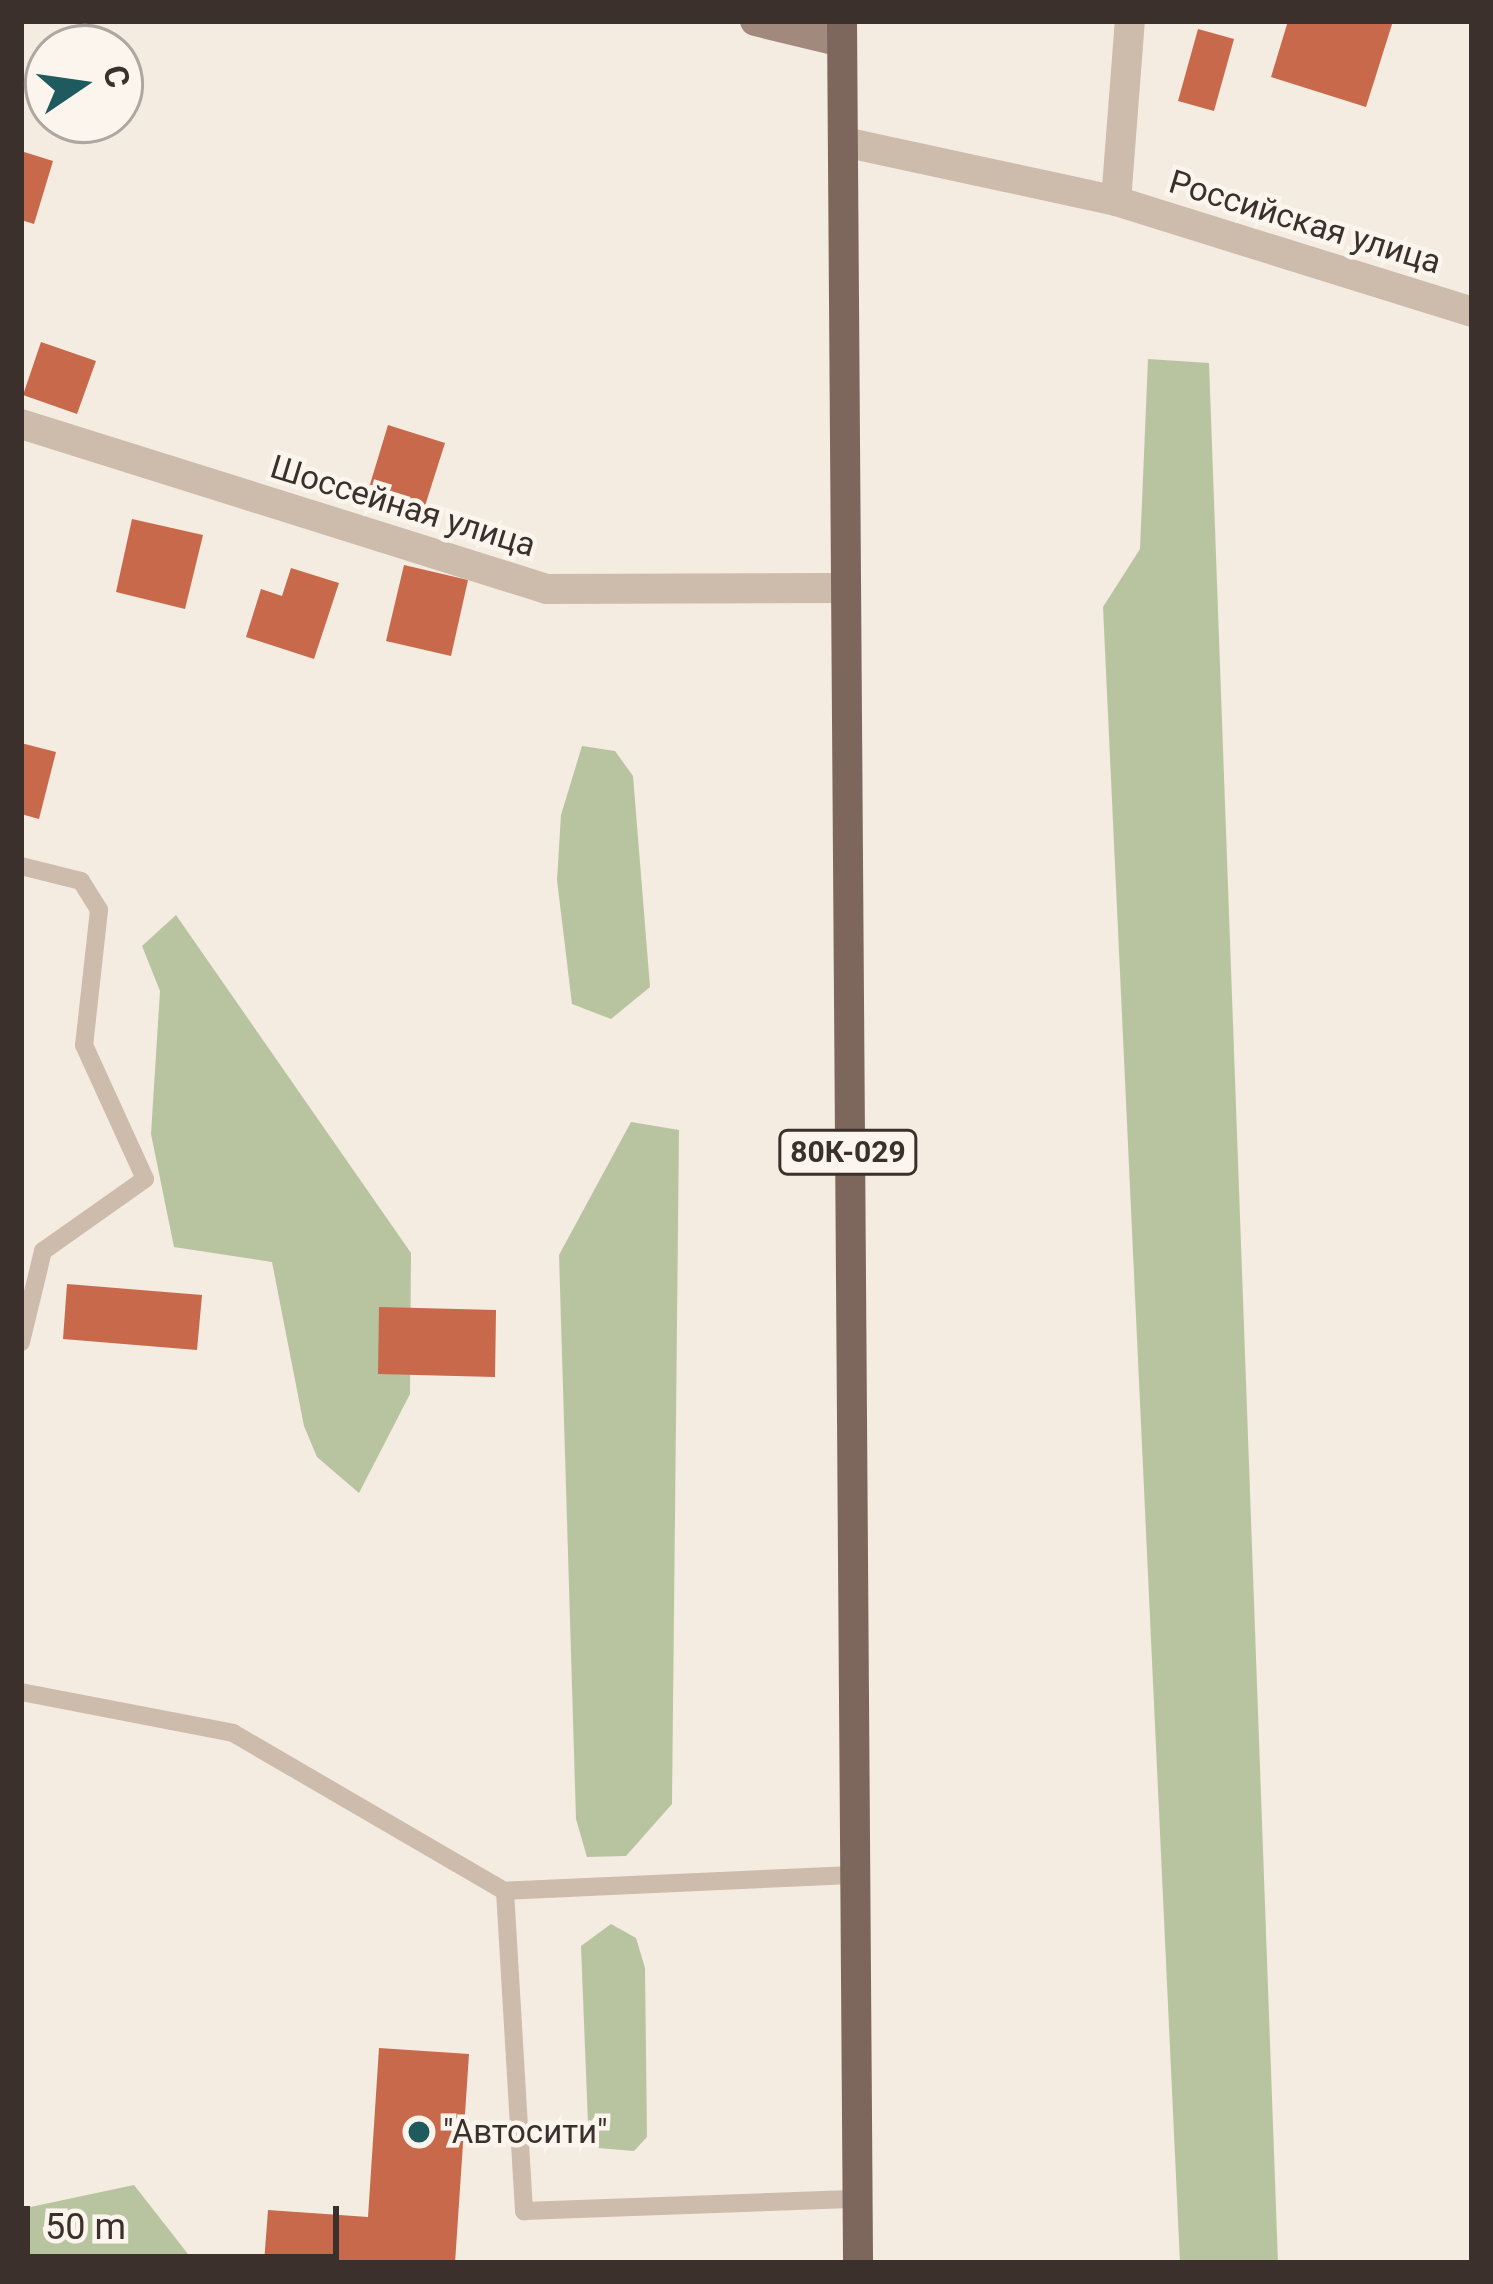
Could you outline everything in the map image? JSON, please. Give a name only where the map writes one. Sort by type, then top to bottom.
[{"type":"main road","name":"80К-029","points":[[842,31],[858,2263]]},
{"type":"street","points":[[755,21],[842,31]]},
{"type":"street","name":"Российская улица","points":[[1116,201],[1130,21]]},
{"type":"street","name":"Российская улица","points":[[844,142],[1116,201],[1472,312]]},
{"type":"street","name":"Шоссейная улица","points":[[21,424],[548,589],[845,588]]},
{"type":"lane","points":[[21,866],[81,881],[99,910],[84,1046],[146,1179],[43,1251],[21,1342]]},
{"type":"lane","points":[[21,1692],[233,1733],[505,1891],[852,1876]]},
{"type":"lane","points":[[505,1891],[524,2211],[857,2200]]},
{"type":"green space","points":[[1148,359],[1209,363],[1278,2263],[1180,2263],[1103,607],[1140,549]]},
{"type":"green space","points":[[582,746],[615,751],[633,776],[650,987],[611,1019],[572,1004],[557,880],[561,815]]},
{"type":"green space","points":[[176,915],[411,1253],[410,1394],[359,1493],[317,1457],[304,1426],[272,1262],[174,1247],[151,1134],[160,991],[142,946]]},
{"type":"green space","points":[[631,1122],[679,1130],[672,1804],[626,1856],[587,1857],[576,1819],[559,1255]]},
{"type":"green space","points":[[611,1924],[636,1938],[645,1968],[647,2137],[634,2151],[598,2148],[588,2124],[581,1946]]},
{"type":"green space","points":[[134,2185],[195,2263],[21,2263],[21,2209]]},
{"type":"building","points":[[1288,21],[1393,21],[1366,107],[1271,77]]},
{"type":"building","points":[[1198,29],[1234,39],[1214,111],[1178,101]]},
{"type":"building","points":[[21,151],[53,161],[34,224],[21,220]]},
{"type":"building","points":[[41,342],[96,361],[77,414],[23,395]]},
{"type":"building","points":[[388,425],[445,443],[424,509],[368,491]]},
{"type":"building","points":[[132,519],[203,535],[185,609],[116,592]]},
{"type":"building","points":[[404,565],[468,580],[451,656],[386,641]]},
{"type":"building","points":[[291,568],[339,583],[314,659],[246,637],[261,589],[282,596]]},
{"type":"building","points":[[21,743],[56,752],[39,819],[21,814]]},
{"type":"building","points":[[67,1284],[202,1295],[197,1350],[63,1339]]},
{"type":"building","points":[[379,1307],[496,1310],[495,1377],[378,1374]]},
{"type":"building","name":"\"Автосити\"","points":[[379,2048],[469,2054],[455,2263],[264,2263],[268,2210],[368,2217]]},
{"type":"place","name":"\"Автосити\"","points":[[419,2132]]}]
